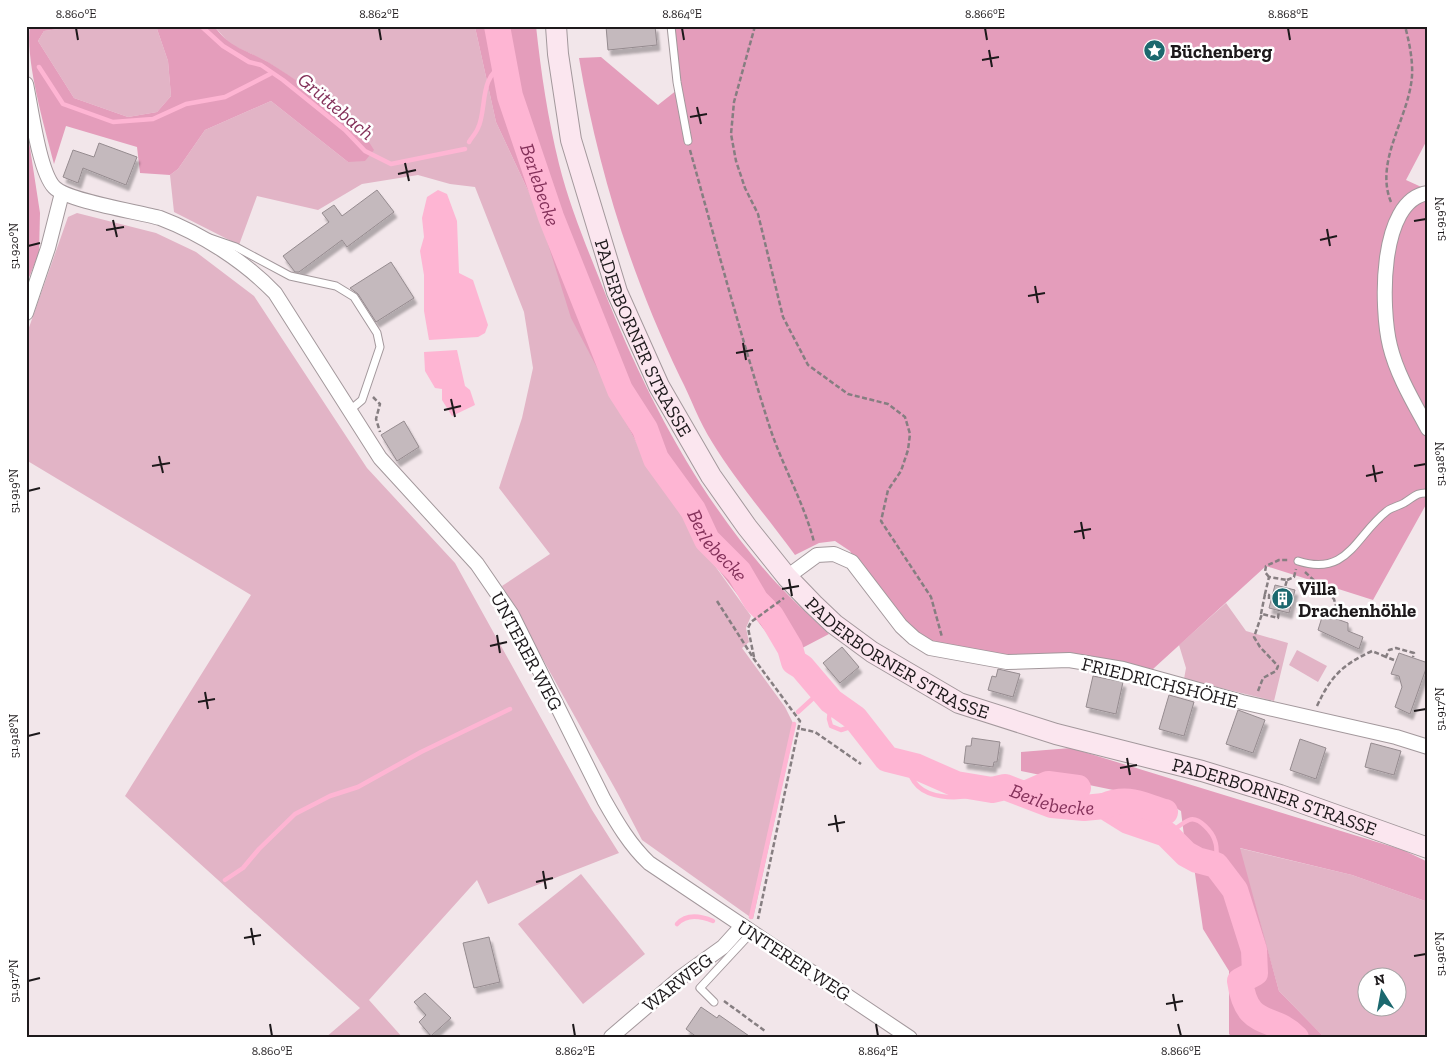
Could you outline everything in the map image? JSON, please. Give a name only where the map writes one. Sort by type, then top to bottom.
[{"type":"main road","name":"PADERBORNER STRASSE","points":[[556,26],[558,54],[571,140],[617,292],[660,386],[711,476],[747,527],[787,577],[834,624],[872,652],[959,703],[1056,734],[1202,771],[1254,787],[1428,848]]},
{"type":"street","points":[[26,84],[47,176],[54,187],[62,193],[48,248],[26,313]]},
{"type":"street","name":"UNTERER WEG","points":[[62,193],[160,218],[205,239],[262,279],[275,293],[380,458],[477,564],[512,615],[604,800],[630,842],[649,863],[746,930],[910,1038]]},
{"type":"street","points":[[1428,193],[1419,194],[1410,200],[1400,213],[1390,242],[1383,305],[1385,321],[1397,368],[1428,429]]},
{"type":"street","name":"FRIEDRICHSHÖHE","points":[[817,555],[834,554],[852,562],[901,626],[914,638],[930,648],[1006,662],[1069,660],[1122,669],[1256,705],[1396,737],[1428,747]]},
{"type":"street","points":[[787,577],[817,555]]},
{"type":"street","name":"WARWEG","points":[[608,1037],[680,978],[746,930]]},
{"type":"lane","points":[[671,26],[677,82],[688,141]]},
{"type":"lane","points":[[205,239],[212,237],[290,276],[336,286],[354,297],[380,340],[380,347],[364,394],[358,405],[350,411]]},
{"type":"lane","points":[[1298,560],[1315,566],[1334,562],[1350,552],[1388,510],[1405,503],[1416,494],[1428,493]]},
{"type":"lane","points":[[716,999],[700,988],[746,930]]},
{"type":"path","points":[[755,26],[734,102],[731,134],[736,161],[745,188],[758,214],[783,317],[808,365],[848,394],[888,404],[905,417],[910,434],[908,450],[901,471],[888,490],[881,522],[931,597],[946,652]]},
{"type":"path","points":[[1400,213],[1392,203],[1386,190],[1385,172],[1403,116],[1412,76],[1406,26]]},
{"type":"path","points":[[688,141],[753,376],[771,432],[810,524],[817,555]]},
{"type":"path","points":[[364,394],[374,397],[380,404],[376,419],[381,433]]},
{"type":"path","points":[[1296,569],[1294,577],[1287,580],[1269,577],[1265,572],[1266,566],[1279,560],[1298,560],[1309,578],[1334,599],[1336,607]]},
{"type":"path","points":[[1256,705],[1260,683],[1263,678],[1276,671],[1278,666],[1260,647],[1254,637],[1262,614],[1269,577]]},
{"type":"path","points":[[1285,588],[1287,580]]},
{"type":"path","points":[[1265,594],[1269,595],[1269,599]]},
{"type":"path","points":[[717,602],[754,659],[800,721],[800,729],[758,919],[746,930]]},
{"type":"path","points":[[754,659],[748,628],[754,620],[777,604]]},
{"type":"path","points":[[1262,614],[1278,618],[1279,610]]},
{"type":"path","points":[[1386,657],[1390,650],[1396,648],[1414,653],[1413,657]]},
{"type":"path","points":[[1318,702],[1332,678],[1348,664],[1372,651],[1394,660]]},
{"type":"path","points":[[800,729],[815,732],[861,764]]},
{"type":"path","points":[[716,999],[765,1031]]},
{"type":"shaded area","points":[[30,26],[80,26],[44,31],[38,41],[74,98],[128,117],[157,112],[171,96],[168,61],[156,26],[214,26],[226,40],[268,62],[326,102],[355,126],[374,150],[365,161],[348,162],[271,101],[205,130],[178,169],[170,175],[140,173],[137,147],[66,126],[54,164],[33,76],[30,58]]},
{"type":"shaded area","points":[[80,26],[156,26],[168,61],[171,96],[157,112],[128,117],[74,98],[38,41],[44,31]]},
{"type":"shaded area","points":[[214,26],[475,27],[496,122],[538,212],[606,383],[636,442],[705,552],[751,616],[746,628],[749,642],[742,648],[785,707],[795,727],[753,919],[642,840],[502,586],[550,554],[499,488],[522,418],[533,368],[524,312],[475,187],[450,184],[418,175],[362,184],[318,210],[257,196],[239,245],[174,212],[170,175],[178,169],[205,130],[271,101],[348,162],[368,139],[295,80],[266,61],[230,44]]},
{"type":"shaded area","points":[[468,26],[536,26],[548,113],[564,182],[588,251],[624,340],[641,376],[698,480],[744,545],[791,598],[829,634],[785,657],[705,552],[636,442],[571,318],[538,212],[496,122],[475,27]]},
{"type":"shaded area","points":[[674,26],[1428,26],[1428,138],[1406,180],[1428,190],[1428,501],[1373,600],[1266,566],[1153,669],[1068,659],[992,657],[930,649],[901,637],[850,551],[835,541],[819,543],[795,555],[731,470],[707,434],[699,418],[646,300],[618,221],[596,141],[579,58],[601,57],[658,105],[677,90]]},
{"type":"shaded area","points":[[26,122],[40,213],[39,253],[26,285]]},
{"type":"shaded area","points":[[438,190],[447,194],[457,221],[459,273],[473,280],[488,325],[485,333],[478,337],[429,340],[424,311],[424,275],[420,251],[424,237],[422,218],[427,197]]},
{"type":"shaded area","points":[[77,213],[156,233],[196,252],[254,296],[367,468],[455,563],[592,810],[619,853],[488,904],[477,880],[369,1000],[403,1038],[325,1038],[360,1008],[125,796],[251,595],[26,460],[26,336],[68,217]]},
{"type":"shaded area","points":[[457,350],[465,386],[470,390],[475,405],[452,416],[442,400],[442,389],[435,388],[425,371],[424,352]]},
{"type":"shaded area","points":[[1226,603],[1246,631],[1288,643],[1274,701],[1184,679],[1186,668],[1179,645]]},
{"type":"shaded area","points":[[1297,650],[1327,666],[1318,682],[1289,665]]},
{"type":"shaded area","points":[[1071,748],[1403,850],[1428,862],[1428,902],[1352,875],[1240,848],[1279,991],[1325,1038],[1233,1038],[1229,1034],[1229,971],[1203,929],[1191,846],[1184,836],[1181,811],[1162,800],[1021,771],[1021,752]]},
{"type":"shaded area","points":[[1239,848],[1352,875],[1428,902],[1428,1038],[1325,1038],[1279,991]]},
{"type":"shaded area","points":[[581,874],[645,954],[583,1004],[518,924]]},
{"type":"building","points":[[606,26],[655,26],[657,45],[608,50]]},
{"type":"building","points":[[99,143],[137,157],[126,185],[83,168],[78,183],[63,177],[73,150],[94,157]]},
{"type":"building","points":[[377,190],[394,212],[347,247],[342,240],[299,272],[295,272],[283,256],[329,222],[322,213],[334,205],[342,216]]},
{"type":"building","points":[[391,262],[414,298],[376,322],[358,294],[350,288]]},
{"type":"building","points":[[404,421],[419,447],[397,461],[381,435]]},
{"type":"building","name":"Villa Drachenhöhle","points":[[1275,585],[1295,590],[1289,613],[1269,608]]},
{"type":"building","points":[[1323,614],[1348,623],[1348,631],[1363,637],[1359,649],[1318,630]]},
{"type":"building","points":[[842,647],[859,667],[840,683],[823,663]]},
{"type":"building","points":[[1399,653],[1428,663],[1410,714],[1395,707],[1402,687],[1399,676],[1391,674]]},
{"type":"building","points":[[998,669],[1020,674],[1013,697],[988,690],[992,676],[996,677]]},
{"type":"building","points":[[1093,676],[1123,682],[1116,714],[1086,707]]},
{"type":"building","points":[[1169,695],[1194,702],[1184,736],[1159,729]]},
{"type":"building","points":[[1238,710],[1265,720],[1253,753],[1226,744]]},
{"type":"building","points":[[972,738],[1000,742],[997,762],[994,762],[993,767],[964,763],[966,746],[971,746]]},
{"type":"building","points":[[1300,739],[1326,748],[1316,779],[1290,770]]},
{"type":"building","points":[[1371,743],[1401,751],[1394,775],[1365,767]]},
{"type":"building","points":[[489,937],[500,982],[474,988],[463,943]]},
{"type":"building","points":[[425,993],[451,1018],[431,1036],[419,1022],[426,1015],[414,1002]]},
{"type":"building","points":[[701,1007],[717,1018],[719,1015],[752,1038],[698,1038],[686,1029]]},
{"type":"waterway","name":"Grüttebach","points":[[201,26],[223,46],[249,62],[261,65],[283,80],[345,130],[365,151],[391,164],[465,149]]},
{"type":"waterway","name":"Berlebecke","points":[[497,26],[510,96],[551,217],[620,390],[645,429],[656,459],[693,510],[707,540],[739,572],[756,601],[771,616],[790,648],[794,662],[802,667],[831,701],[855,718],[887,759],[915,766],[956,784],[992,790],[1005,787],[1052,805],[1084,808],[1104,806],[1128,821],[1166,834],[1186,854],[1197,860],[1216,865],[1235,890],[1254,950],[1255,973],[1240,981],[1243,997],[1254,1014],[1287,1030],[1296,1038]]},
{"type":"waterway","points":[[39,67],[63,104],[113,122],[153,119],[186,104],[225,97],[270,74]]},
{"type":"waterway","name":"Grüttebach","points":[[469,142],[481,121],[490,77],[495,71],[503,67]]},
{"type":"waterway","points":[[798,712],[821,691]]},
{"type":"waterway","points":[[831,701],[829,719],[831,726],[841,730],[859,724]]},
{"type":"waterway","points":[[225,880],[243,868],[259,849],[295,814],[330,796],[358,787],[421,752],[510,709]]},
{"type":"waterway","points":[[751,917],[794,724]]},
{"type":"waterway","points":[[908,765],[912,778],[919,787],[929,793],[954,797],[968,796],[992,790]]},
{"type":"waterway","points":[[1025,794],[1048,784],[1078,788]]},
{"type":"waterway","points":[[1104,806],[1128,802],[1165,812]]},
{"type":"waterway","name":"Berlebecke","points":[[1166,834],[1189,820],[1197,820],[1209,830],[1215,841],[1217,850],[1216,865]]},
{"type":"waterway","points":[[677,924],[685,918],[694,916],[713,921]]},
{"type":"place","name":"Büchenberg","points":[[1154,51]]},
{"type":"place","name":"Villa Drachenhöhle","points":[[1282,599]]}]
